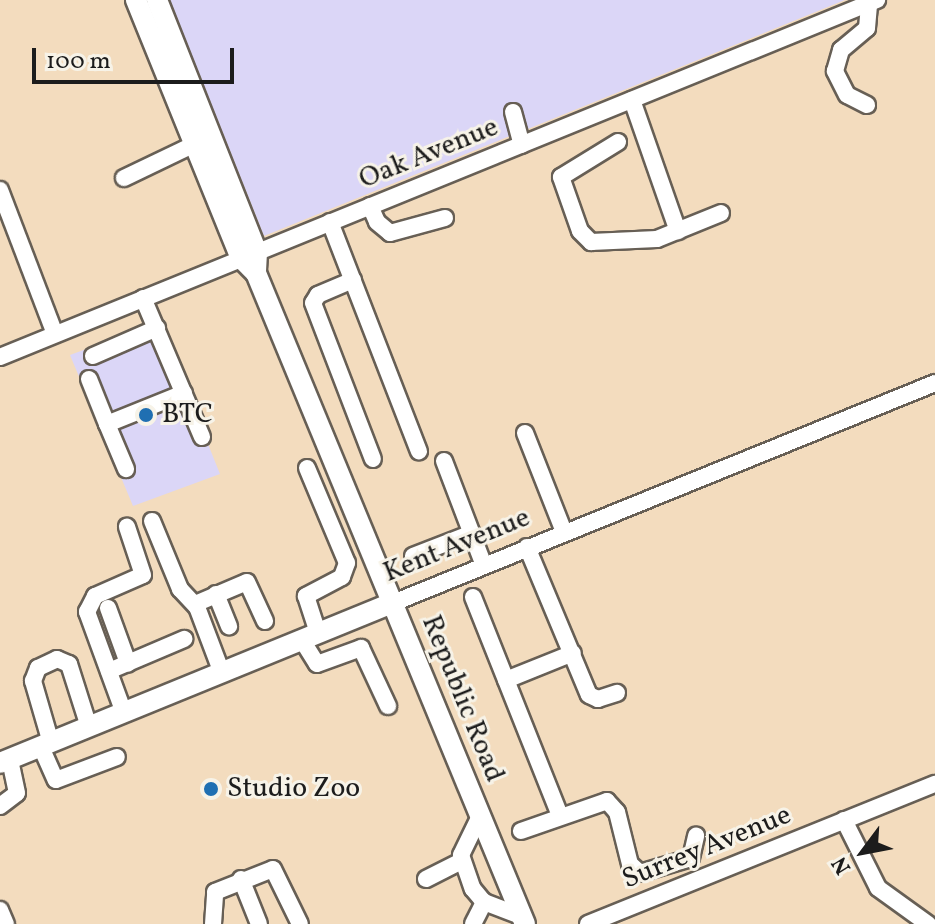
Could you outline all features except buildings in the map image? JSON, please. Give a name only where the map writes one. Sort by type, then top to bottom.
[{"type":"main road","name":"Republic Road","points":[[136,0],[195,144],[249,255]]},
{"type":"main road","name":"Republic Road","points":[[157,0],[256,273],[523,920]]},
{"type":"main road","name":"Kent Avenue","points":[[5,761],[393,603]]},
{"type":"street","points":[[867,105],[847,95],[835,71],[841,50],[867,28],[873,2]]},
{"type":"street","name":"Oak Avenue","points":[[0,357],[873,2]]},
{"type":"street","points":[[632,100],[678,231]]},
{"type":"street","points":[[513,112],[522,145]]},
{"type":"street","points":[[618,142],[561,177],[580,231],[599,245],[657,239],[721,213]]},
{"type":"street","points":[[124,178],[195,144]]},
{"type":"street","points":[[0,190],[55,334]]},
{"type":"street","points":[[370,206],[390,233],[445,218]]},
{"type":"street","points":[[330,222],[419,451]]},
{"type":"street","points":[[353,280],[318,295],[313,303],[373,459]]},
{"type":"street","points":[[143,298],[202,437]]},
{"type":"street","points":[[93,356],[157,328]]},
{"type":"street","points":[[89,379],[126,469]]},
{"type":"street","name":"Kent Avenue","points":[[393,603],[935,383]]},
{"type":"street","points":[[107,424],[184,393]]},
{"type":"street","points":[[525,433],[564,532]]},
{"type":"street","points":[[444,461],[484,566]]},
{"type":"street","points":[[307,468],[347,563],[342,577],[306,596],[310,637],[317,664],[361,648],[388,706]]},
{"type":"street","points":[[152,521],[180,589],[195,604],[222,673]]},
{"type":"street","points":[[124,713],[88,604],[143,575],[127,527]]},
{"type":"street","points":[[413,556],[472,533]]},
{"type":"street","points":[[527,547],[589,695],[598,699],[617,693]]},
{"type":"street","points":[[195,604],[247,582],[265,621]]},
{"type":"street","points":[[216,594],[229,626]]},
{"type":"street","points":[[473,597],[560,816]]},
{"type":"street","points":[[108,608],[128,663]]},
{"type":"street","points":[[109,671],[184,639]]},
{"type":"street","points":[[506,680],[573,653]]},
{"type":"street","points":[[89,727],[69,664],[57,659],[38,668],[33,681],[56,780],[117,757]]},
{"type":"street","points":[[0,806],[17,793],[5,761]]},
{"type":"street","name":"Surrey Avenue","points":[[588,924],[935,784]]},
{"type":"street","points":[[521,831],[607,801],[617,812],[630,864],[640,873],[691,858],[696,836]]},
{"type":"street","points":[[426,879],[462,856],[480,816]]},
{"type":"street","points":[[844,820],[878,888],[928,924]]},
{"type":"street","points":[[462,856],[484,902],[523,920]]},
{"type":"street","points":[[213,924],[215,892],[241,879],[273,869],[300,924]]},
{"type":"street","points":[[241,879],[259,924]]},
{"type":"street","points":[[473,924],[484,902]]},
{"type":"street","points":[[0,910],[6,924]]},
{"type":"shaded area","points":[[170,0],[845,0],[264,236]]},
{"type":"shaded area","name":"BTC","points":[[159,322],[220,474],[133,506],[70,355]]},
{"type":"place","name":"BTC","points":[[146,415]]},
{"type":"place","name":"Studio Zoo","points":[[211,789]]}]
